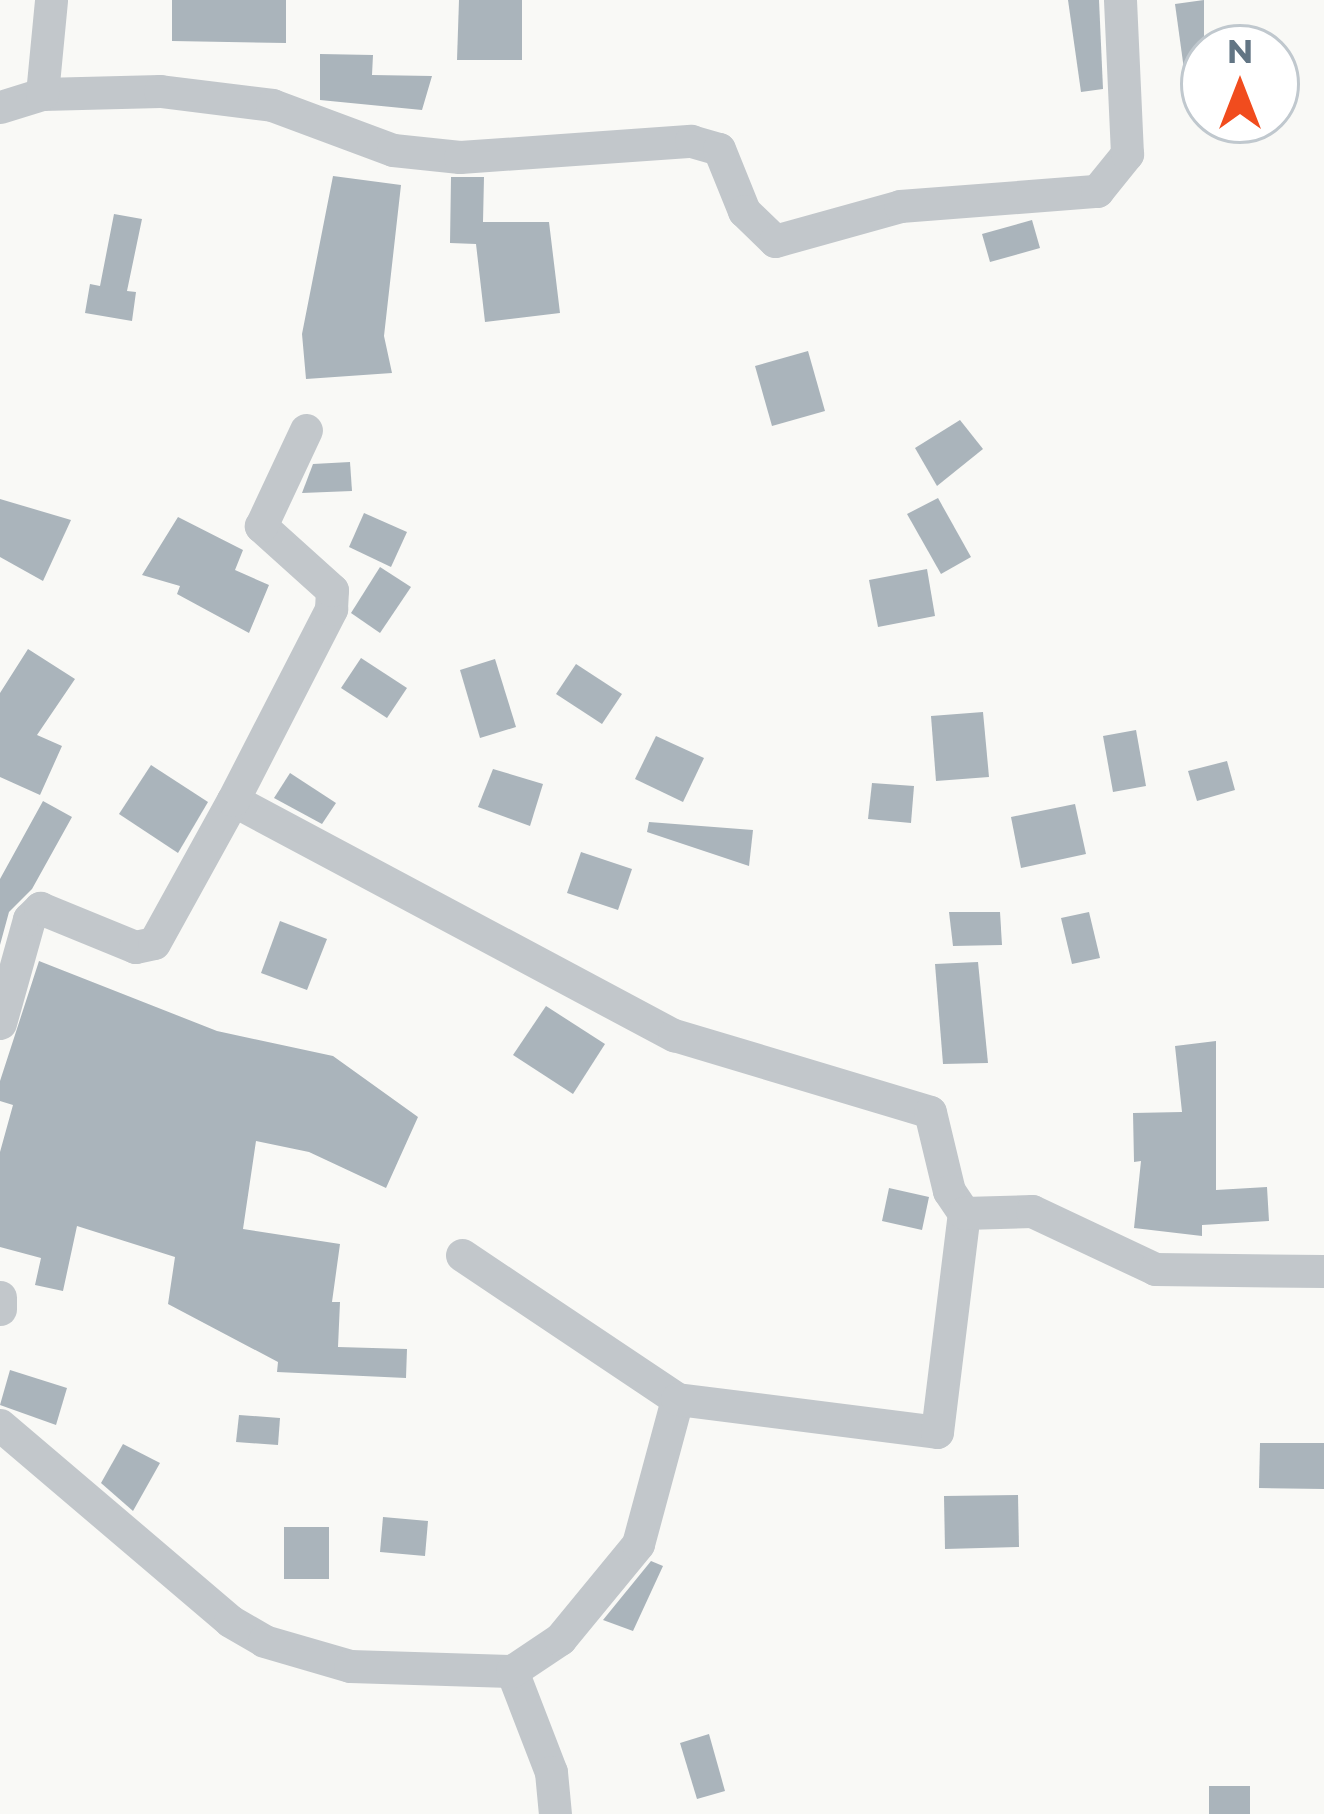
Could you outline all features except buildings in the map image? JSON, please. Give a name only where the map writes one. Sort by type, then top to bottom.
[{"type":"street","points":[[42,94],[51,0]]},
{"type":"street","points":[[0,107],[42,94],[160,91],[272,105],[392,150],[460,157],[692,141],[719,149],[744,211],[776,242],[900,206],[1097,190],[1127,154],[1120,0]]},
{"type":"street","points":[[0,1023],[29,919],[40,908],[135,947],[154,944],[233,800],[331,610],[332,590],[261,526],[306,430]]},
{"type":"street","points":[[233,800],[674,1035],[930,1112],[949,1191],[964,1214],[937,1432],[677,1399],[462,1255]]},
{"type":"street","points":[[964,1214],[1032,1211],[1155,1269],[1324,1271]]},
{"type":"street","points":[[0,1298],[0,1309]]},
{"type":"street","points":[[0,1425],[230,1621],[264,1641],[350,1666],[512,1670],[560,1640],[638,1544],[677,1399]]},
{"type":"street","points":[[512,1670],[551,1772],[556,1814]]}]
